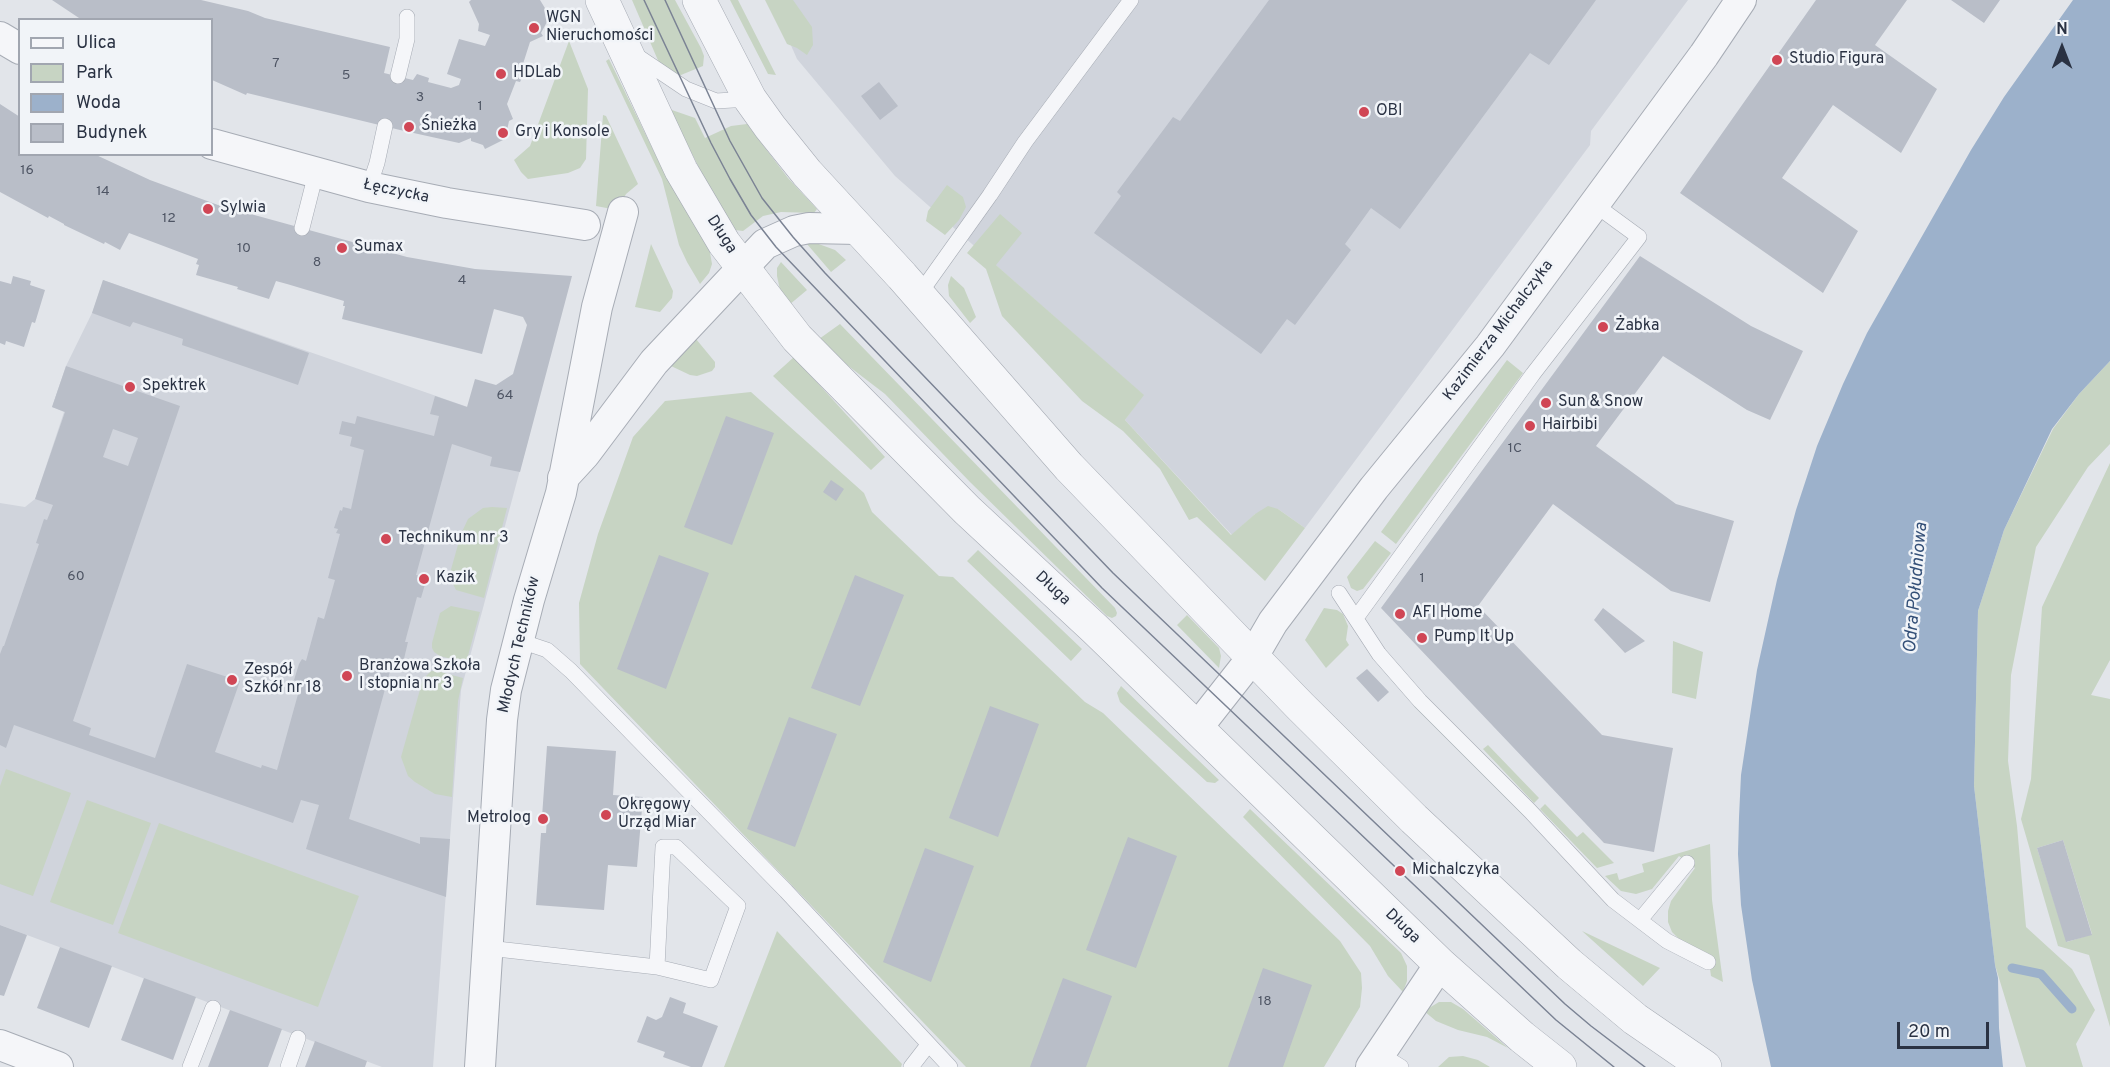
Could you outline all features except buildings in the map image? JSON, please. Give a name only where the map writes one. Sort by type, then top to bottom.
[{"type":"street","name":"Długa","points":[[602,0],[681,170],[724,243],[784,323],[844,387],[967,510],[1197,728],[1440,964],[1560,1067]]},
{"type":"street","points":[[699,0],[750,99],[807,173],[1069,467],[1252,658],[1406,811],[1569,964],[1635,1019],[1706,1067]]},
{"type":"street","name":"Kazimierza Michalczyka","points":[[1197,728],[1252,658],[1275,618],[1374,488],[1490,346],[1697,65],[1742,0]]},
{"type":"street","points":[[0,38],[18,48]]},
{"type":"street","name":"Łęczycka","points":[[213,144],[369,187],[459,205],[585,225]]},
{"type":"street","name":"Młodych Techników","points":[[480,1067],[502,720],[506,690],[561,493],[597,307],[623,212]]},
{"type":"street","points":[[563,478],[585,454],[654,362],[765,244],[794,231],[809,228],[858,229]]},
{"type":"street","points":[[1384,1063],[1440,964]]},
{"type":"street","points":[[0,1045],[58,1067]]},
{"type":"lane","points":[[918,296],[1025,142],[1131,0]]},
{"type":"lane","points":[[398,76],[407,39],[407,17]]},
{"type":"lane","points":[[624,48],[686,89],[716,101],[750,99]]},
{"type":"lane","points":[[369,187],[385,126]]},
{"type":"lane","points":[[302,228],[316,173]]},
{"type":"lane","points":[[1356,618],[1533,374],[1639,237],[1594,204]]},
{"type":"lane","points":[[1339,593],[1379,654],[1420,701],[1530,811],[1613,900],[1666,940],[1708,962]]},
{"type":"lane","points":[[519,640],[547,650],[571,671],[786,891],[950,1067]]},
{"type":"lane","points":[[488,948],[657,967],[711,980],[738,906],[676,847],[663,847],[657,967]]},
{"type":"lane","points":[[1640,920],[1687,863]]},
{"type":"lane","points":[[190,1067],[213,1008]]},
{"type":"lane","points":[[288,1067],[298,1038]]},
{"type":"lane","points":[[911,1067],[928,1045]]},
{"type":"shaded area","points":[[771,0],[1688,0],[1591,131],[1590,145],[1305,528],[1278,509],[1255,514],[1232,535],[1125,420],[1143,395],[895,176],[797,59]]},
{"type":"shaded area","name":"Zespół Szkół nr 18","points":[[103,280],[531,429],[461,690],[433,1067],[382,1067],[0,925],[0,503],[25,507],[35,499],[64,412],[52,407],[66,366],[92,313]]},
{"type":"green space","points":[[632,0],[675,0],[701,48],[704,56],[703,66],[676,77],[660,65]]},
{"type":"green space","points":[[730,0],[738,0],[776,75],[768,74]]},
{"type":"green space","points":[[765,0],[793,0],[812,27],[813,45],[807,55],[787,44]]},
{"type":"green space","points":[[569,41],[588,89],[586,159],[580,168],[568,173],[528,179],[514,160],[530,146]]},
{"type":"green space","points":[[609,59],[659,162],[709,247],[712,264],[709,273],[700,284],[679,245],[662,179],[606,61]]},
{"type":"green space","points":[[669,109],[695,118],[705,138],[731,126],[747,124],[788,178],[817,209],[814,213],[781,212],[763,216],[743,231],[735,230],[708,185]]},
{"type":"green space","points":[[603,115],[606,116],[638,184],[626,194],[617,210],[596,206]]},
{"type":"green space","points":[[947,185],[963,197],[966,207],[959,220],[945,235],[926,221],[928,211]]},
{"type":"green space","points":[[1000,214],[1022,233],[996,265],[1144,395],[1125,420],[1231,535],[1268,506],[1278,509],[1305,528],[1265,581],[1197,517],[1189,520],[1160,469],[1123,431],[1082,401],[1002,316],[986,269],[967,253]]},
{"type":"green space","points":[[816,243],[835,250],[846,260],[831,272],[807,244]]},
{"type":"green space","points":[[651,244],[673,291],[672,298],[660,312],[635,307]]},
{"type":"green space","points":[[781,262],[807,290],[789,305],[780,290],[777,276],[777,268]]},
{"type":"green space","points":[[951,276],[964,288],[976,317],[970,323],[949,296],[948,285]]},
{"type":"green space","points":[[840,324],[1115,608],[1116,616],[1112,618],[1107,616],[970,482],[885,394],[838,358],[819,339]]},
{"type":"green space","points":[[696,339],[715,362],[712,371],[697,376],[671,366]]},
{"type":"green space","points":[[794,357],[885,457],[871,470],[773,376]]},
{"type":"green space","points":[[1507,360],[1523,373],[1396,544],[1381,532]]},
{"type":"green space","points":[[2110,361],[2110,444],[2088,467],[2036,547],[2011,675],[2008,761],[2017,826],[2026,927],[2072,969],[2095,1010],[2076,1044],[2083,1067],[2026,1067],[1995,965],[1974,786],[1978,611],[2004,530],[2053,429],[2079,394]]},
{"type":"green space","points":[[751,392],[864,493],[872,512],[939,576],[953,577],[1085,702],[1103,713],[1340,941],[1361,973],[1360,1007],[1324,1067],[966,1067],[580,664],[579,603],[598,534],[633,437],[665,401]]},
{"type":"green space","points":[[2110,463],[2110,660],[2091,695],[2110,699],[2110,1027],[2089,955],[2058,946],[2021,819],[2031,779],[2042,607]],"holes":[[[2063,840],[2092,934],[2067,942],[2037,848]]]},
{"type":"green space","points":[[483,508],[507,508],[484,598],[456,590],[450,573],[461,534],[468,519]]},
{"type":"green space","points":[[1375,541],[1391,553],[1363,589],[1357,591],[1351,588],[1347,577]]},
{"type":"green space","points":[[978,550],[1082,649],[1071,661],[967,561]]},
{"type":"green space","points":[[451,606],[480,612],[466,663],[440,656],[432,648],[440,613]]},
{"type":"green space","points":[[1324,608],[1337,610],[1343,614],[1348,626],[1346,640],[1349,645],[1326,668],[1305,640]]},
{"type":"green space","points":[[1187,615],[1219,648],[1221,656],[1219,668],[1177,625]]},
{"type":"green space","points":[[1673,641],[1703,652],[1696,699],[1672,693]]},
{"type":"green space","points":[[431,671],[463,678],[458,701],[452,797],[435,794],[415,782],[408,776],[401,757],[423,679]]},
{"type":"green space","points":[[1121,686],[1219,780],[1215,783],[1207,782],[1120,702],[1117,693]]},
{"type":"green space","points":[[1488,745],[1539,798],[1534,803],[1483,749]]},
{"type":"green space","points":[[6,769],[71,793],[33,896],[0,884],[0,786]]},
{"type":"green space","points":[[87,800],[151,823],[113,925],[50,902]]},
{"type":"green space","points":[[1545,804],[1577,837],[1583,832],[1614,863],[1597,868],[1540,809]]},
{"type":"green space","points":[[1250,809],[1401,953],[1407,966],[1407,981],[1403,992],[1388,976],[1370,946],[1243,817]]},
{"type":"green space","points":[[159,823],[359,896],[318,1007],[118,933]]},
{"type":"green space","points":[[1710,844],[1712,900],[1723,982],[1711,976],[1708,954],[1680,940],[1672,932],[1668,922],[1671,901],[1695,868],[1679,856],[1652,889],[1636,894],[1621,891],[1605,876],[1617,873],[1619,880],[1644,872],[1642,864]]},
{"type":"green space","points":[[777,931],[902,1064],[901,1067],[724,1067]]},
{"type":"green space","points":[[1582,931],[1660,968],[1643,986]]},
{"type":"green space","points":[[1439,1002],[1451,1002],[1463,1009],[1508,1048],[1487,1037],[1458,1030],[1436,1021],[1424,1011]]},
{"type":"green space","points":[[1463,1056],[1478,1060],[1490,1067],[1438,1067],[1449,1057]]},
{"type":"water","name":"Odra Południowa","points":[[2073,0],[2110,0],[2110,361],[2079,394],[2052,429],[2004,530],[1978,611],[1974,786],[1998,978],[1999,1028],[2003,1067],[1771,1067],[1752,980],[1741,905],[1738,854],[1739,817],[1741,775],[1757,670],[1777,580],[1796,510],[1817,446],[1867,333],[1971,150],[2004,97]]},
{"type":"waterway","points":[[2012,968],[2041,974],[2072,1009]]},
{"type":"tram line","points":[[644,0],[730,179],[751,215],[776,247],[1102,588],[1556,1020],[1614,1067]]},
{"type":"tram line","points":[[665,0],[730,141],[762,198],[825,273],[1113,573],[1565,1004],[1645,1067]]},
{"type":"place","name":"WGN Nieruchomości","points":[[534,28]]},
{"type":"place","name":"Studio Figura","points":[[1777,60]]},
{"type":"place","name":"HDLab","points":[[501,74]]},
{"type":"place","name":"OBI","points":[[1364,112]]},
{"type":"place","name":"Śnieżka","points":[[409,127]]},
{"type":"place","name":"Gry i Konsole","points":[[503,133]]},
{"type":"place","name":"Sylwia","points":[[208,209]]},
{"type":"place","name":"Sumax","points":[[342,248]]},
{"type":"place","name":"Żabka","points":[[1603,327]]},
{"type":"place","name":"Spektrek","points":[[130,387]]},
{"type":"place","name":"Sun & Snow","points":[[1546,403]]},
{"type":"place","name":"Hairbibi","points":[[1530,426]]},
{"type":"place","name":"Technikum nr 3","points":[[386,539]]},
{"type":"place","name":"Kazik","points":[[424,579]]},
{"type":"place","name":"AFI Home","points":[[1400,614]]},
{"type":"place","name":"Pump It Up","points":[[1422,638]]},
{"type":"place","name":"Branżowa Szkoła I stopnia nr 3","points":[[347,676]]},
{"type":"place","name":"Zespół Szkół nr 18","points":[[232,680]]},
{"type":"place","name":"Okręgowy Urząd Miar","points":[[606,815]]},
{"type":"place","name":"Metrolog","points":[[543,819]]},
{"type":"place","name":"Michalczyka","points":[[1400,871]]}]
